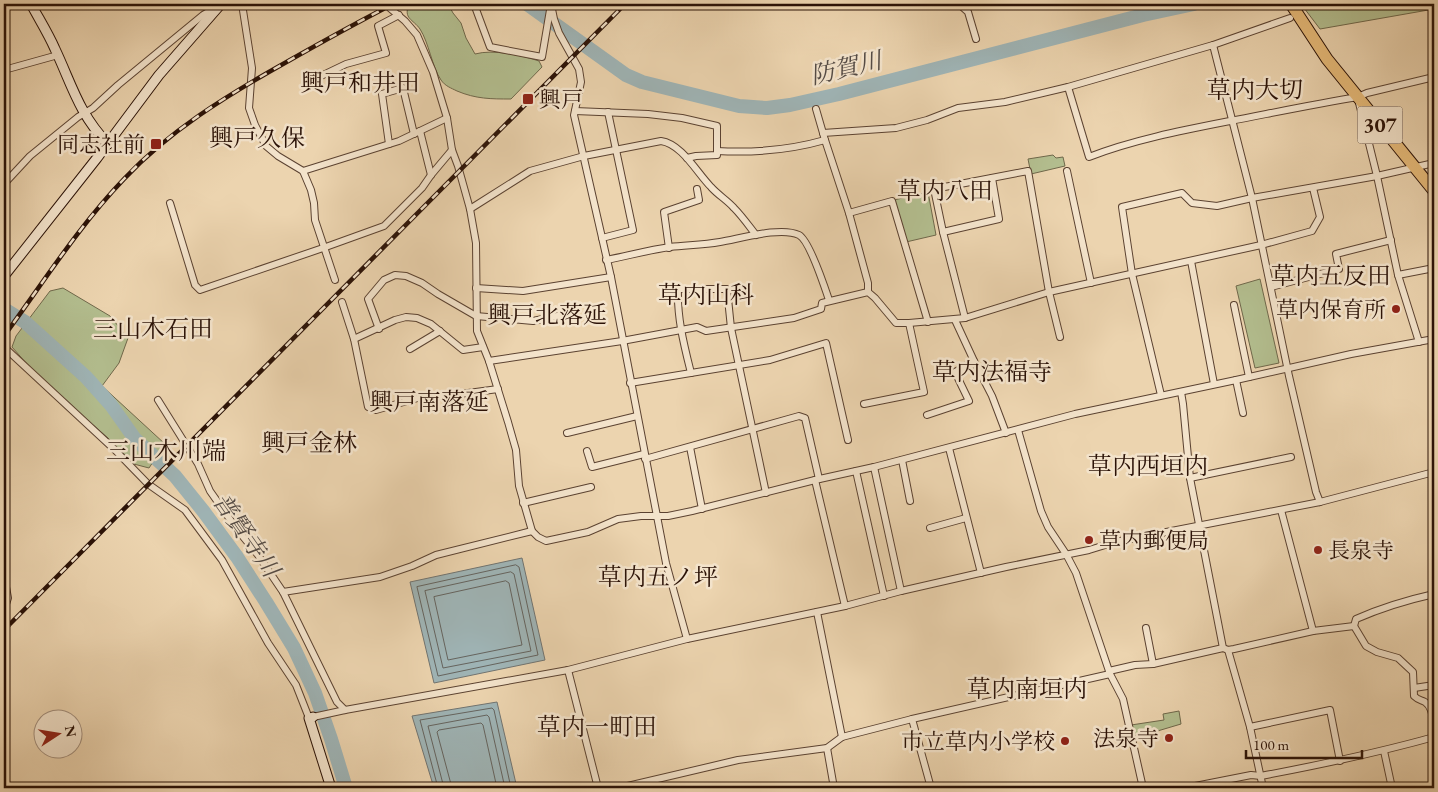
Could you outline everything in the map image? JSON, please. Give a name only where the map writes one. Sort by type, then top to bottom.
[{"type":"highway","name":"307","points":[[1291,4],[1327,59],[1434,191]]},
{"type":"street","points":[[30,4],[58,55],[84,114],[93,128],[108,144]]},
{"type":"street","points":[[4,184],[30,156],[84,114],[203,15],[221,4]]},
{"type":"street","points":[[4,276],[108,144],[159,75],[221,4]]},
{"type":"street","points":[[242,4],[252,68],[249,108],[266,146],[278,156],[303,171],[311,190],[315,220],[323,248],[335,280]]},
{"type":"street","points":[[385,4],[399,15],[417,35],[433,72],[447,118],[452,150],[470,209],[476,243],[477,331],[489,361],[516,450],[519,486],[532,531],[546,541],[588,532],[618,519],[676,515],[874,468],[1075,414],[1351,354],[1434,339]]},
{"type":"street","points":[[474,4],[490,47],[542,57],[551,5]]},
{"type":"street","points":[[960,4],[968,12],[976,39]]},
{"type":"street","points":[[551,5],[559,33],[579,69],[581,82],[574,114],[611,277],[656,517],[666,563],[687,639]]},
{"type":"street","points":[[310,75],[321,76],[346,64],[386,53],[378,26],[399,15]]},
{"type":"street","points":[[717,151],[739,152],[779,149],[808,145],[824,137],[896,128],[927,120],[958,108],[1005,102],[1068,87],[1213,45],[1290,18]]},
{"type":"street","points":[[1213,45],[1252,198],[1288,368],[1316,492],[1320,502]]},
{"type":"street","points":[[4,70],[58,55]]},
{"type":"street","points":[[1068,87],[1089,157],[1103,151],[1185,130],[1358,97],[1367,93],[1434,77]]},
{"type":"street","points":[[389,144],[382,94],[403,88],[414,134]]},
{"type":"street","points":[[1358,97],[1398,275],[1419,342]]},
{"type":"street","points":[[816,109],[849,213],[868,283],[868,292],[896,323],[909,324],[965,318],[1049,292],[1191,261],[1312,231],[1320,217],[1313,188]]},
{"type":"street","points":[[575,111],[648,114],[682,118],[718,126],[717,155],[687,158]]},
{"type":"street","points":[[602,238],[633,230],[608,112]]},
{"type":"street","points":[[303,171],[399,142],[447,118]]},
{"type":"street","points":[[420,131],[431,175]]},
{"type":"street","points":[[470,209],[530,171],[584,156],[661,141],[666,142],[685,155],[702,178],[734,207],[756,235]]},
{"type":"street","points":[[170,203],[195,285],[200,290],[384,226],[422,188],[452,150]]},
{"type":"street","points":[[1161,395],[1132,274],[1122,207],[1182,194],[1192,203],[1217,206],[1377,176],[1434,163]]},
{"type":"street","points":[[965,318],[934,189],[1028,171],[1049,292],[1060,337]]},
{"type":"street","points":[[1067,171],[1091,283]]},
{"type":"street","points":[[943,232],[999,219],[992,178]]},
{"type":"street","points":[[669,248],[664,212],[699,200],[697,189]]},
{"type":"street","points":[[849,213],[892,201],[928,322]]},
{"type":"street","points":[[606,260],[769,232],[799,235],[804,239],[817,266],[829,300]]},
{"type":"street","points":[[1271,286],[1339,269],[1336,254],[1391,240]]},
{"type":"street","points":[[1191,261],[1214,384]]},
{"type":"street","points":[[1398,275],[1434,268]]},
{"type":"street","points":[[379,329],[368,299],[384,280],[395,275],[406,276],[422,282],[438,294],[476,316],[533,321],[567,314]]},
{"type":"street","points":[[476,288],[523,291],[611,277]]},
{"type":"street","points":[[691,373],[681,330],[678,289],[727,289],[731,328],[766,493]]},
{"type":"street","points":[[489,361],[622,341],[697,327],[706,331],[794,318],[821,308],[822,303],[829,300],[868,292]]},
{"type":"street","points":[[342,302],[354,339],[368,407],[376,410],[428,395],[446,396],[498,389]]},
{"type":"street","points":[[1234,306],[1249,377]]},
{"type":"street","points":[[354,339],[395,320],[406,317],[417,318],[431,324],[463,350],[483,347]]},
{"type":"street","points":[[955,320],[992,396],[1006,433]]},
{"type":"street","points":[[864,404],[924,392],[909,324]]},
{"type":"street","points":[[410,349],[440,331]]},
{"type":"street","points":[[630,383],[770,360],[826,343],[848,440]]},
{"type":"street","points":[[4,348],[83,419],[148,484],[184,510],[222,560],[268,643],[296,684],[311,717],[331,788]]},
{"type":"street","points":[[927,415],[969,401],[956,372],[974,362]]},
{"type":"street","points":[[1236,380],[1243,413]]},
{"type":"street","points":[[1181,392],[1190,478],[1199,525],[1225,649],[1250,728],[1263,788]]},
{"type":"street","points":[[158,400],[198,464],[210,491],[283,592],[337,702],[345,710]]},
{"type":"street","points":[[567,433],[637,416]]},
{"type":"street","points":[[587,451],[592,467],[690,447],[799,416],[805,418],[845,606]]},
{"type":"street","points":[[1018,430],[1040,511],[1079,580],[1110,672],[1123,699],[1143,788]]},
{"type":"street","points":[[690,447],[702,509]]},
{"type":"street","points":[[949,448],[981,573]]},
{"type":"street","points":[[1190,478],[1291,457]]},
{"type":"street","points":[[902,460],[910,500]]},
{"type":"street","points":[[874,468],[901,591]]},
{"type":"street","points":[[856,471],[884,596]]},
{"type":"street","points":[[311,717],[568,670],[687,639],[845,606],[901,591],[1089,550],[1115,542],[1320,502],[1434,472]]},
{"type":"street","points":[[523,503],[591,487]]},
{"type":"street","points":[[1280,510],[1313,632]]},
{"type":"street","points":[[930,528],[966,518]]},
{"type":"street","points":[[283,592],[380,577],[436,555],[532,531]]},
{"type":"street","points":[[4,576],[8,598],[4,610]]},
{"type":"street","points":[[1434,594],[1379,609],[1356,619],[1354,626],[1366,646],[1372,650],[1398,658],[1413,672],[1414,696],[1417,700],[1425,702],[1432,713],[1434,722]]},
{"type":"street","points":[[817,612],[842,737]]},
{"type":"street","points":[[619,788],[738,760],[827,748],[842,737],[1135,665],[1153,664],[1313,632],[1354,626]]},
{"type":"street","points":[[1146,628],[1153,664]]},
{"type":"street","points":[[568,670],[598,788]]},
{"type":"street","points":[[1414,688],[1434,685]]},
{"type":"street","points":[[1250,728],[1330,710],[1340,761]]},
{"type":"street","points":[[912,719],[930,788]]},
{"type":"street","points":[[1185,788],[1340,761],[1434,737]]},
{"type":"street","points":[[827,748],[834,788]]},
{"type":"street","points":[[1384,751],[1392,788]]},
{"type":"green space","points":[[409,4],[448,4],[461,23],[466,38],[475,54],[498,52],[516,55],[539,61],[542,67],[511,99],[477,97],[448,87],[441,80],[435,69],[420,29],[408,16],[407,9]]},
{"type":"green space","points":[[1301,4],[1434,4],[1434,9],[1320,29]]},
{"type":"green space","points":[[1053,155],[1056,158],[1063,157],[1065,166],[1031,174],[1028,159]]},
{"type":"green space","points":[[928,192],[936,235],[906,242],[894,200]]},
{"type":"green space","points":[[1260,279],[1279,363],[1255,368],[1236,286]]},
{"type":"green space","points":[[63,288],[110,316],[128,338],[119,363],[102,386],[165,444],[149,468],[130,463],[108,438],[42,381],[12,347],[16,336],[50,291]]},
{"type":"green space","points":[[1179,711],[1181,724],[1134,738],[1131,725],[1164,720],[1163,714]]},
{"type":"water","points":[[522,558],[545,660],[434,683],[410,582]]},
{"type":"water","points":[[497,702],[517,788],[434,788],[412,716]]},
{"type":"waterway","name":"防賀川","points":[[527,4],[626,75],[642,82],[739,106],[767,108],[839,94],[1143,15],[1194,4]]},
{"type":"waterway","name":"普賢寺川","points":[[4,309],[25,322],[86,377],[111,405],[135,439],[175,476],[237,557],[294,648],[315,693],[346,788]]},
{"type":"railway","points":[[4,336],[91,216],[124,179],[160,145],[240,89],[393,4]]},
{"type":"railway","points":[[4,630],[625,4]]},
{"type":"place","name":"興戸","points":[[528,99]]},
{"type":"place","name":"同志社前","points":[[156,144]]},
{"type":"place","name":"草内保育所","points":[[1396,309]]},
{"type":"place","name":"草内郵便局","points":[[1089,540]]},
{"type":"place","name":"長泉寺","points":[[1318,550]]},
{"type":"place","name":"法泉寺","points":[[1169,738]]},
{"type":"place","name":"市立草内小学校","points":[[1065,741]]},
{"type":"district","name":"興戸和井田","points":[[360,83]]},
{"type":"district","name":"草内大切","points":[[1255,90]]},
{"type":"district","name":"興戸久保","points":[[257,138]]},
{"type":"district","name":"草内八田","points":[[945,191]]},
{"type":"district","name":"草内五反田","points":[[1331,276]]},
{"type":"district","name":"草内山科","points":[[706,295]]},
{"type":"district","name":"興戸北落延","points":[[547,315]]},
{"type":"district","name":"三山木石田","points":[[153,329]]},
{"type":"district","name":"草内法福寺","points":[[992,372]]},
{"type":"district","name":"興戸南落延","points":[[429,402]]},
{"type":"district","name":"興戸金林","points":[[309,443]]},
{"type":"district","name":"三山木川端","points":[[166,451]]},
{"type":"district","name":"草内西垣内","points":[[1148,466]]},
{"type":"district","name":"草内五ノ坪","points":[[658,577]]},
{"type":"district","name":"草内南垣内","points":[[1027,689]]},
{"type":"district","name":"草内一町田","points":[[597,727]]}]
